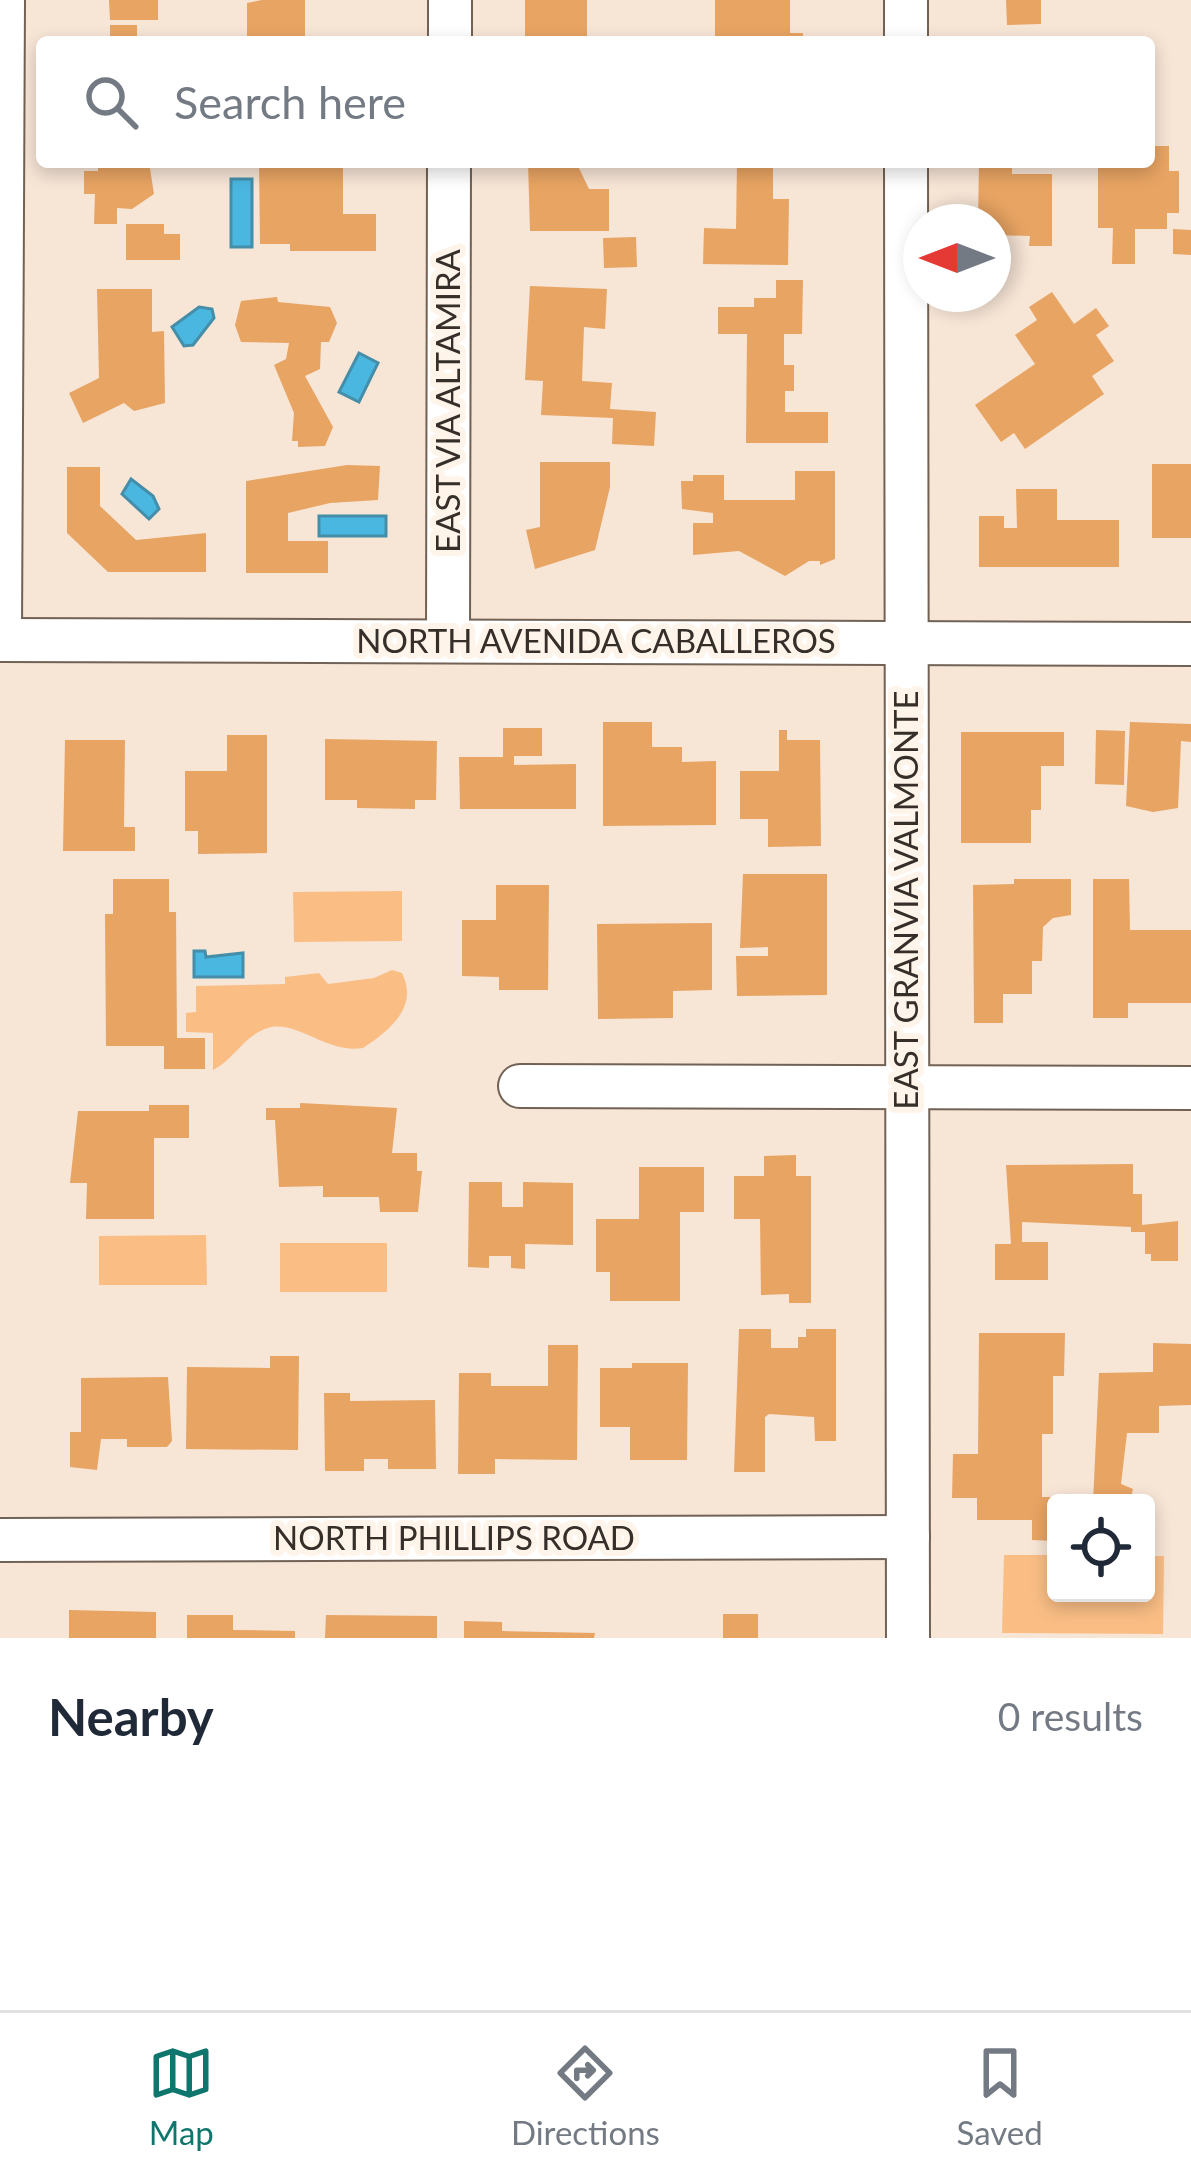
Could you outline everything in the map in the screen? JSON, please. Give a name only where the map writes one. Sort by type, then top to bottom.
[{"type":"street","points":[[0,637],[3,0]]},
{"type":"street","points":[[450,0],[450,36]]},
{"type":"street","points":[[906,0],[906,36]]},
{"type":"street","name":"EAST VIA ALTAMIRA","points":[[448,640],[449,168]]},
{"type":"street","name":"EAST GRANVIA VALMONTE","points":[[906,168],[908,1638]]},
{"type":"street","name":"NORTH AVENIDA CABALLEROS","points":[[0,637],[1191,644]]},
{"type":"street","points":[[520,1086],[1191,1088]]},
{"type":"street","name":"NORTH PHILLIPS ROAD","points":[[0,1540],[908,1538]]},
{"type":"shaded area","points":[[402,891],[402,941],[294,942],[293,892]]},
{"type":"shaded area","points":[[392,970],[402,973],[406,985],[404,1007],[392,1025],[363,1048],[337,1046],[290,1028],[268,1028],[213,1070],[213,1033],[186,1032],[186,1013],[196,1012],[196,986],[285,984],[285,977],[319,973],[328,984],[374,978]]},
{"type":"shaded area","points":[[206,1235],[207,1285],[99,1285],[99,1236]]},
{"type":"shaded area","points":[[280,1243],[387,1243],[387,1292],[280,1292]]},
{"type":"shaded area","points":[[1004,1555],[1047,1555],[1047,1602],[1155,1602],[1155,1556],[1164,1556],[1163,1634],[1002,1633]]},
{"type":"water","points":[[231,179],[252,179],[252,247],[231,247]]},
{"type":"water","points":[[199,307],[212,309],[214,318],[193,345],[184,346],[172,327]]},
{"type":"water","points":[[359,353],[378,363],[359,402],[339,392]]},
{"type":"water","points":[[131,479],[153,496],[159,509],[149,519],[122,494]]},
{"type":"water","points":[[319,516],[386,516],[386,536],[319,536]]},
{"type":"water","points":[[194,951],[205,951],[206,957],[243,953],[243,977],[194,977]]},
{"type":"building","points":[[109,0],[158,0],[158,20],[110,20]]},
{"type":"building","points":[[305,0],[305,36],[247,36],[247,3]]},
{"type":"building","points":[[525,0],[587,0],[587,36],[525,36]]},
{"type":"building","points":[[715,0],[790,0],[790,33],[803,33],[803,36],[715,36]]},
{"type":"building","points":[[1006,0],[1041,0],[1041,24],[1007,25]]},
{"type":"building","points":[[110,25],[137,25],[137,36],[110,36]]},
{"type":"building","points":[[1155,146],[1169,146],[1169,171],[1179,171],[1179,213],[1167,213],[1167,229],[1135,229],[1135,264],[1112,264],[1113,228],[1098,228],[1098,168],[1155,168]]},
{"type":"building","points":[[150,168],[154,194],[132,209],[117,208],[117,224],[94,224],[95,194],[84,194],[84,171]]},
{"type":"building","points":[[259,168],[343,168],[343,214],[376,214],[376,251],[290,251],[290,244],[260,244]]},
{"type":"building","points":[[528,168],[579,168],[589,189],[609,189],[609,231],[530,231]]},
{"type":"building","points":[[737,168],[773,168],[773,199],[789,199],[788,265],[703,264],[704,228],[736,229]]},
{"type":"building","points":[[979,168],[1052,174],[1052,246],[1029,246],[1030,236],[1011,235],[1011,204],[978,204]]},
{"type":"building","points":[[126,224],[164,224],[164,234],[180,234],[180,260],[126,260]]},
{"type":"building","points":[[1173,229],[1191,230],[1191,255],[1173,254]]},
{"type":"building","points":[[636,237],[637,267],[604,268],[603,238]]},
{"type":"building","points":[[776,280],[803,280],[802,334],[784,334],[784,365],[794,365],[794,391],[785,391],[785,412],[828,412],[828,443],[746,443],[747,334],[718,334],[718,307],[754,307],[754,298],[776,298]]},
{"type":"building","points":[[530,286],[607,289],[605,329],[584,327],[582,381],[612,383],[610,409],[656,412],[654,446],[612,444],[613,418],[541,415],[543,381],[525,380]]},
{"type":"building","points":[[97,289],[152,289],[152,332],[164,331],[165,403],[134,411],[124,403],[83,423],[69,393],[99,378]]},
{"type":"building","points":[[1052,292],[1074,324],[1096,308],[1109,326],[1096,335],[1114,361],[1092,376],[1104,394],[1025,449],[1014,433],[1001,442],[975,405],[1035,364],[1015,335],[1037,320],[1029,307]]},
{"type":"building","points":[[277,297],[278,302],[330,307],[337,323],[329,342],[321,342],[320,369],[305,376],[333,427],[325,446],[298,447],[298,441],[292,441],[294,413],[274,365],[286,359],[289,343],[241,342],[235,325],[241,301]]},
{"type":"building","points":[[540,462],[610,462],[610,487],[595,550],[535,569],[526,530],[540,527]]},
{"type":"building","points":[[1152,464],[1191,464],[1191,538],[1152,538]]},
{"type":"building","points":[[347,465],[380,466],[378,500],[330,503],[288,513],[288,541],[328,541],[328,573],[246,573],[246,481]]},
{"type":"building","points":[[67,467],[100,467],[100,506],[136,540],[206,533],[206,572],[108,572],[67,533]]},
{"type":"building","points":[[795,471],[835,471],[835,559],[820,565],[820,561],[809,561],[785,576],[739,551],[693,555],[693,523],[713,523],[713,513],[682,509],[681,481],[693,481],[693,475],[724,475],[724,500],[795,500]]},
{"type":"building","points":[[1016,489],[1057,489],[1057,520],[1119,520],[1119,567],[979,567],[979,516],[1004,516],[1004,528],[1017,528]]},
{"type":"building","points":[[603,722],[652,722],[652,747],[682,747],[682,762],[716,761],[716,825],[603,826]]},
{"type":"building","points":[[1130,722],[1191,724],[1191,742],[1181,741],[1178,808],[1153,812],[1126,806]]},
{"type":"building","points":[[503,728],[542,728],[542,756],[514,756],[514,765],[576,764],[576,809],[460,809],[459,757],[503,757]]},
{"type":"building","points":[[779,730],[787,730],[787,740],[820,740],[821,846],[768,847],[768,819],[740,819],[740,771],[779,771]]},
{"type":"building","points":[[1096,730],[1125,731],[1124,785],[1095,784]]},
{"type":"building","points":[[961,732],[1064,732],[1064,766],[1041,766],[1041,810],[1031,810],[1031,843],[961,843]]},
{"type":"building","points":[[227,735],[267,735],[267,853],[198,854],[198,831],[185,831],[185,771],[227,771]]},
{"type":"building","points":[[325,739],[437,741],[436,800],[415,800],[415,809],[357,808],[357,800],[325,800]]},
{"type":"building","points":[[65,740],[125,740],[124,827],[135,827],[135,851],[63,851]]},
{"type":"building","points":[[743,874],[827,874],[827,995],[737,996],[736,956],[768,956],[768,947],[740,948]]},
{"type":"building","points":[[113,879],[169,879],[169,912],[176,912],[177,1038],[205,1038],[205,1069],[164,1069],[164,1046],[106,1046],[105,914],[113,914]]},
{"type":"building","points":[[1014,879],[1071,879],[1071,915],[1053,918],[1043,927],[1042,961],[1032,961],[1032,994],[1003,994],[1003,1023],[974,1023],[973,885],[1014,884]]},
{"type":"building","points":[[1093,879],[1129,879],[1130,930],[1191,930],[1191,1003],[1128,1003],[1128,1018],[1093,1018]]},
{"type":"building","points":[[496,885],[549,885],[548,990],[499,990],[499,977],[462,976],[462,920],[496,920]]},
{"type":"building","points":[[712,923],[712,990],[673,991],[673,1018],[598,1019],[597,924]]},
{"type":"building","points":[[300,1103],[397,1108],[392,1153],[417,1153],[417,1171],[422,1171],[418,1212],[380,1212],[379,1197],[323,1197],[323,1186],[279,1187],[275,1120],[266,1120],[266,1108],[300,1108]]},
{"type":"building","points":[[149,1105],[189,1105],[189,1138],[154,1138],[154,1219],[86,1219],[87,1183],[70,1183],[78,1111],[149,1111]]},
{"type":"building","points":[[796,1155],[796,1176],[811,1176],[811,1303],[789,1303],[789,1294],[761,1295],[760,1219],[734,1219],[734,1176],[764,1176],[764,1156]]},
{"type":"building","points":[[1133,1164],[1133,1194],[1142,1194],[1142,1225],[1178,1221],[1178,1261],[1151,1261],[1151,1254],[1145,1254],[1145,1232],[1131,1232],[1131,1227],[1022,1222],[1022,1242],[1048,1242],[1048,1280],[995,1280],[995,1244],[1011,1244],[1006,1165]]},
{"type":"building","points":[[639,1167],[704,1167],[704,1212],[680,1212],[680,1301],[610,1301],[610,1272],[596,1272],[596,1219],[639,1219]]},
{"type":"building","points":[[469,1182],[502,1182],[502,1207],[523,1207],[523,1182],[573,1183],[573,1245],[525,1244],[525,1269],[511,1268],[511,1256],[489,1256],[489,1268],[468,1267]]},
{"type":"building","points":[[739,1329],[771,1329],[771,1348],[798,1348],[798,1337],[806,1337],[806,1329],[836,1329],[836,1441],[815,1441],[814,1417],[769,1414],[765,1417],[765,1472],[734,1472]]},
{"type":"building","points":[[979,1333],[1065,1333],[1064,1376],[1053,1376],[1053,1434],[1042,1434],[1047,1541],[1032,1540],[1032,1520],[977,1520],[977,1498],[952,1498],[953,1454],[978,1454]]},
{"type":"building","points":[[1153,1343],[1191,1344],[1191,1405],[1159,1406],[1159,1433],[1127,1433],[1121,1484],[1133,1489],[1132,1494],[1093,1494],[1099,1373],[1153,1372]]},
{"type":"building","points":[[548,1345],[578,1345],[577,1460],[495,1459],[495,1474],[458,1474],[459,1373],[491,1373],[491,1386],[548,1386]]},
{"type":"building","points":[[270,1356],[299,1356],[298,1450],[186,1449],[187,1367],[270,1368]]},
{"type":"building","points":[[632,1363],[688,1363],[687,1460],[630,1460],[630,1427],[600,1427],[600,1368],[632,1368]]},
{"type":"building","points":[[168,1377],[172,1441],[167,1447],[127,1447],[127,1439],[101,1439],[97,1470],[70,1467],[70,1432],[81,1432],[81,1378]]},
{"type":"building","points":[[324,1393],[350,1393],[350,1401],[435,1400],[436,1469],[388,1469],[388,1459],[364,1459],[364,1471],[325,1471]]},
{"type":"building","points":[[69,1610],[156,1612],[156,1638],[69,1638]]},
{"type":"building","points":[[723,1614],[758,1614],[758,1638],[723,1638]]},
{"type":"building","points":[[187,1615],[233,1615],[233,1630],[295,1631],[295,1638],[187,1638]]},
{"type":"building","points":[[326,1615],[437,1616],[437,1638],[325,1638]]},
{"type":"building","points":[[464,1621],[502,1622],[502,1631],[595,1633],[594,1638],[464,1638]]}]
